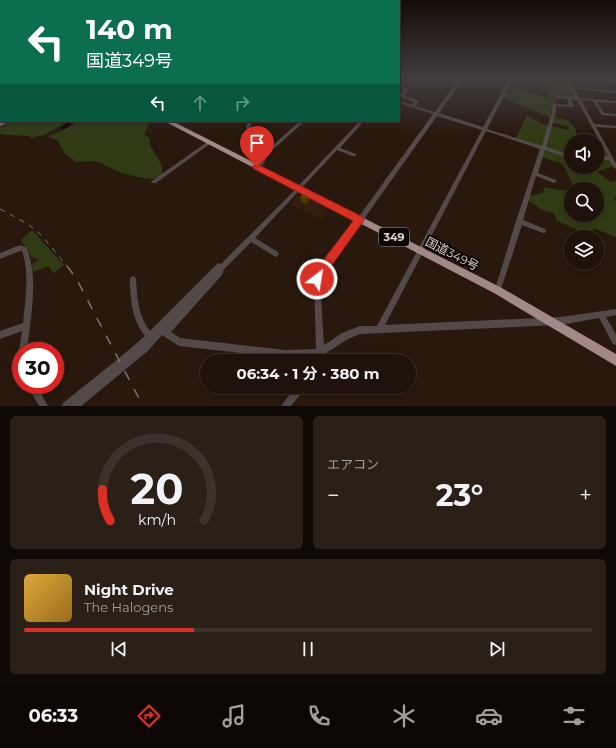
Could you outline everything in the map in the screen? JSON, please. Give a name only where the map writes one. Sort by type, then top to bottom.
[{"type":"highway","name":"国道349号","points":[[169,122],[258,166]]},
{"type":"highway","name":"国道349号","points":[[175,122],[421,249],[497,290],[616,360]]},
{"type":"highway","name":"国道349号","points":[[421,249],[499,286],[562,321],[616,354]]},
{"type":"street","points":[[407,98],[417,101],[413,106]]},
{"type":"street","points":[[319,353],[317,279],[319,274],[447,98]]},
{"type":"street","points":[[379,329],[501,98]]},
{"type":"street","points":[[499,286],[519,221],[543,148],[545,146],[554,112],[554,105],[572,106],[568,98],[616,102]]},
{"type":"street","points":[[578,98],[616,167]]},
{"type":"street","points":[[594,100],[603,114],[616,115]]},
{"type":"street","points":[[400,102],[564,155]]},
{"type":"street","points":[[250,122],[249,130],[262,134],[268,139],[270,149]]},
{"type":"street","points":[[258,166],[266,153],[302,122]]},
{"type":"street","points":[[66,406],[121,362],[150,336],[250,238],[361,122]]},
{"type":"street","points":[[592,124],[616,127]]},
{"type":"street","points":[[154,182],[209,143]]},
{"type":"street","points":[[336,148],[354,155]]},
{"type":"street","points":[[604,158],[611,158]]},
{"type":"street","points":[[535,174],[554,181]]},
{"type":"street","points":[[519,221],[543,231]]},
{"type":"street","points":[[250,238],[276,254]]},
{"type":"street","points":[[0,256],[20,248],[24,249],[27,255],[30,272],[24,342]]},
{"type":"street","points":[[220,267],[220,273],[165,333],[168,336],[179,342],[234,349],[285,354],[319,353],[345,336],[360,330],[562,321],[616,312]]},
{"type":"street","points":[[75,406],[144,349],[220,267]]},
{"type":"street","points":[[133,279],[136,312],[139,321],[150,336]]},
{"type":"street","points":[[601,315],[616,341]]},
{"type":"street","points":[[0,335],[25,326]]},
{"type":"street","points":[[120,374],[129,367]]},
{"type":"street","points":[[37,394],[44,406]]},
{"type":"street","points":[[286,406],[295,394]]},
{"type":"shaded area","points":[[306,195],[325,205],[329,209],[321,220],[289,204],[298,196]]},
{"type":"green space","points":[[503,98],[554,98],[557,104],[552,105],[551,114],[555,117],[567,120],[576,129],[576,134],[564,134],[564,166],[563,164],[542,157],[546,149],[516,138],[527,115],[542,124],[569,130],[569,127],[554,123],[547,116]]},
{"type":"green space","points":[[12,122],[56,122],[64,124],[44,135],[30,138],[30,136],[4,135],[0,133],[0,128]]},
{"type":"green space","points":[[77,122],[150,122],[144,134],[150,139],[150,145],[161,163],[163,174],[154,179],[143,178],[121,173],[96,161],[76,162],[65,154],[58,141],[47,136],[59,132]]},
{"type":"green space","points":[[604,148],[613,166],[604,169]]},
{"type":"green space","points":[[568,174],[600,174],[611,182],[616,181],[616,197],[614,197],[616,202],[616,237],[604,232],[604,230],[593,228],[593,230],[578,230],[557,221],[554,213],[542,210],[528,200],[530,196],[543,193],[544,187],[564,190],[564,222],[604,222],[604,182],[572,182]]},
{"type":"green space","points":[[32,230],[64,265],[54,273],[48,266],[33,272],[32,264],[38,261],[38,259],[32,258],[21,240]]},
{"type":"building","points":[[305,192],[310,195],[306,200],[300,197]]},
{"type":"waterway","points":[[63,128],[72,122]]},
{"type":"railway","points":[[0,209],[28,224],[42,236],[68,267]]},
{"type":"railway","points":[[67,266],[76,278],[143,406]]},
{"type":"route","points":[[257,167],[359,220],[319,274],[317,279]]}]
